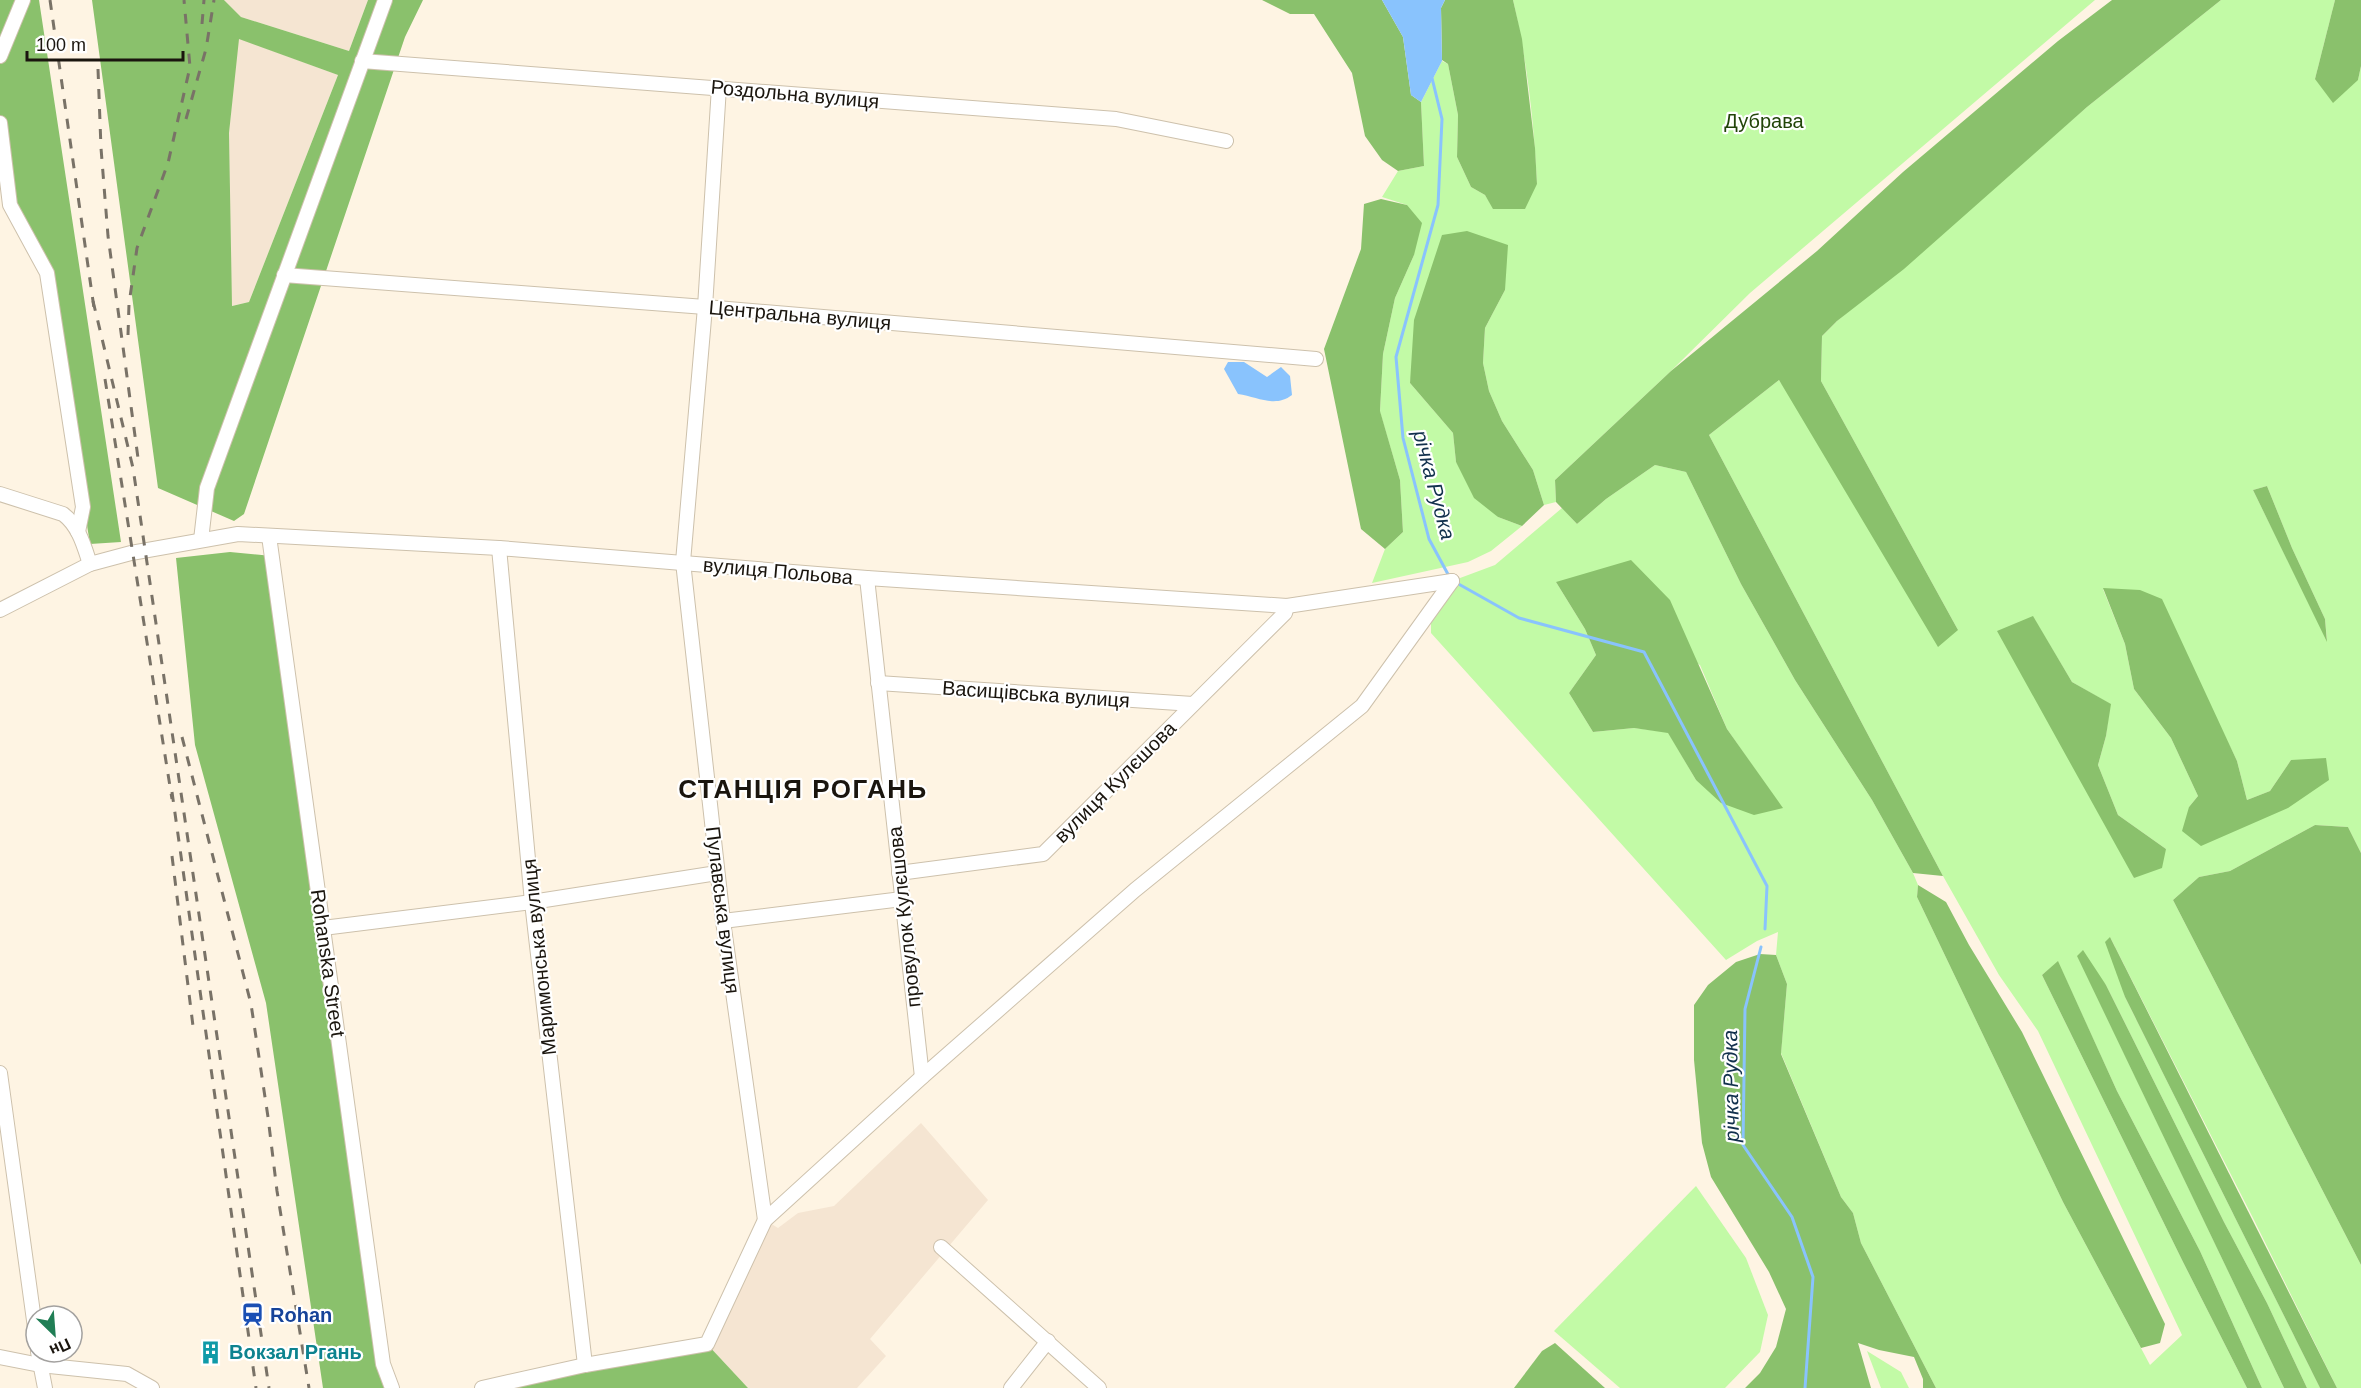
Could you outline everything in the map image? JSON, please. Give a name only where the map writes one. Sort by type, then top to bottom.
[{"type":"street","points":[[0,56],[23,0]]},
{"type":"street","points":[[201,540],[207,488],[385,0]]},
{"type":"street","name":"Роздольна вулиця","points":[[362,61],[1116,119],[1226,141]]},
{"type":"street","name":"Пулавська вулиця","points":[[718,87],[705,307],[683,562],[717,873],[765,1220]]},
{"type":"street","points":[[0,123],[10,205],[47,273],[83,507],[78,532]]},
{"type":"street","name":"Центральна вулиця","points":[[284,275],[705,307],[1316,359]]},
{"type":"street","points":[[0,494],[63,514],[78,532],[90,564]]},
{"type":"street","name":"вулиця Польова","points":[[0,610],[90,564],[131,553],[238,534],[499,548],[867,578],[1287,606],[1452,580],[1362,706],[1135,890],[922,1077]]},
{"type":"street","name":"Rohanska Street","points":[[269,536],[383,1364],[392,1388]]},
{"type":"street","name":"Маримонська вулиця","points":[[499,548],[532,902],[585,1365]]},
{"type":"street","name":"провулок Кулєшова","points":[[867,578],[922,1077]]},
{"type":"street","name":"вулиця Кулєшова","points":[[899,873],[1043,854],[1285,613],[1287,606]]},
{"type":"street","name":"Васищівська вулиця","points":[[878,683],[1193,704]]},
{"type":"street","points":[[323,928],[532,902],[717,873]]},
{"type":"street","points":[[723,921],[902,898]]},
{"type":"street","points":[[0,1073],[32,1304]]},
{"type":"street","points":[[482,1388],[585,1365],[707,1344],[765,1220],[922,1077]]},
{"type":"street","points":[[941,1247],[1099,1388]]},
{"type":"street","points":[[1011,1388],[1048,1341]]},
{"type":"street","points":[[0,1357],[24,1358]]},
{"type":"street","points":[[40,1364],[45,1388]]},
{"type":"street","points":[[72,1364],[127,1374],[152,1388]]},
{"type":"shaded area","points":[[224,0],[368,0],[349,51],[241,17]]},
{"type":"shaded area","points":[[238,38],[338,75],[249,302],[231,306],[229,133]]},
{"type":"shaded area","points":[[921,1123],[988,1200],[870,1339],[886,1356],[857,1388],[748,1388],[707,1344],[765,1220],[778,1228],[798,1213],[834,1206]]},
{"type":"green space","points":[[0,0],[39,0],[121,542],[90,544],[47,273],[10,205],[0,123]]},
{"type":"green space","points":[[92,0],[224,0],[241,17],[349,51],[368,0],[423,0],[405,37],[244,514],[234,521],[158,488]],"holes":[[[239,39],[338,75],[249,302],[232,306],[229,133]]]},
{"type":"green space","points":[[1262,0],[1382,0],[1403,37],[1411,95],[1421,102],[1424,166],[1398,171],[1382,160],[1365,136],[1352,73],[1314,14],[1290,14]]},
{"type":"green space","points":[[1445,0],[1513,0],[1522,39],[1535,148],[1537,184],[1525,209],[1493,209],[1485,195],[1471,187],[1457,157],[1458,115],[1448,64],[1442,60],[1441,8]]},
{"type":"green space","name":"Дубрава","points":[[1513,0],[2095,0],[1750,293],[1555,480],[1556,502],[1544,505],[1533,470],[1502,421],[1489,391],[1483,363],[1485,328],[1505,290],[1429,275],[1410,383],[1453,433],[1456,462],[1498,517],[1522,526],[1491,551],[1468,562],[1372,583],[1385,549],[1403,532],[1400,480],[1380,412],[1383,354],[1395,298],[1414,255],[1407,205],[1382,197],[1398,171],[1424,166],[1421,102],[1442,61],[1448,64],[1458,115],[1457,157],[1471,187],[1485,195],[1494,209],[1537,184],[1529,91]]},
{"type":"green space","points":[[2112,0],[2221,0],[2087,107],[1904,269],[1837,321],[1822,336],[1821,381],[1958,630],[1938,647],[1779,380],[1709,435],[1943,876],[1913,873],[1872,800],[1795,680],[1741,584],[1686,472],[1655,465],[1606,499],[1577,524],[1556,502],[1555,480],[1671,371],[1817,251],[1903,172],[2058,41]]},
{"type":"green space","points":[[2221,0],[2335,0],[2315,79],[2358,80],[2361,66],[2361,853],[2348,827],[2315,825],[2230,871],[2199,877],[2173,900],[2361,1265],[2361,1388],[2337,1388],[2110,937],[2125,997],[2320,1388],[2307,1388],[2267,1303],[2106,985],[2078,957],[2284,1388],[2262,1388],[2200,1251],[2117,1091],[2058,962],[2042,975],[2247,1388],[1936,1388],[1861,1243],[1853,1213],[1841,1197],[1781,1053],[1787,984],[1776,955],[1778,932],[1757,941],[1726,960],[1431,633],[1431,609],[1452,581],[1495,565],[1562,508],[1577,524],[1606,499],[1655,465],[1686,472],[1741,584],[1795,680],[1872,800],[1913,873],[1918,885],[1917,897],[2063,1202],[2150,1365],[2182,1335],[2038,1031],[1999,975],[1943,876],[1709,435],[1779,380],[1958,630],[1821,381],[1822,336],[2087,107]],"holes":[[[2267,486],[2292,548],[2325,619],[2327,640],[2253,490]],[[1556,582],[1700,665],[1727,729],[1782,808],[1696,780],[1668,732],[1634,728],[1593,732],[1569,693],[1596,655],[1585,629]],[[2103,589],[2206,697],[2237,761],[2247,800],[2270,791],[2291,760],[2288,808],[2189,807],[2198,796],[2171,738],[2134,689],[2125,644]],[[2033,617],[2072,682],[2110,704],[2106,736],[2098,765],[2118,815],[2166,849],[2134,878]]]},
{"type":"green space","points":[[2335,0],[2361,0],[2361,66],[2358,80],[2333,103],[2315,79]]},
{"type":"green space","points":[[1381,199],[1407,205],[1422,223],[1414,255],[1395,298],[1383,354],[1380,411],[1400,480],[1403,532],[1385,549],[1361,529],[1324,349],[1361,249],[1364,204]]},
{"type":"green space","points":[[1467,231],[1508,245],[1505,290],[1485,328],[1483,363],[1489,391],[1502,421],[1533,470],[1544,505],[1522,526],[1498,517],[1474,498],[1456,462],[1453,433],[1410,383],[1414,320],[1442,235]]},
{"type":"green space","points":[[2267,486],[2292,548],[2325,619],[2327,642],[2253,490]]},
{"type":"green space","points":[[230,552],[272,556],[390,1388],[323,1388],[266,1003],[195,745],[176,558]]},
{"type":"green space","points":[[1631,560],[1670,600],[1727,729],[1783,808],[1754,815],[1721,803],[1696,780],[1668,733],[1634,728],[1593,732],[1569,693],[1596,655],[1585,629],[1556,582]]},
{"type":"green space","points":[[2103,588],[2140,590],[2162,599],[2237,761],[2247,800],[2270,791],[2291,760],[2326,758],[2329,780],[2288,808],[2201,846],[2182,831],[2189,807],[2198,796],[2171,738],[2134,689],[2125,644]]},
{"type":"green space","points":[[2033,616],[2072,682],[2111,704],[2098,765],[2118,815],[2166,849],[2162,868],[2134,878],[1997,631]]},
{"type":"green space","points":[[2315,825],[2348,827],[2361,853],[2361,1265],[2173,900],[2199,877],[2230,871]]},
{"type":"green space","points":[[1918,885],[1946,902],[1969,945],[2022,1032],[2165,1324],[2160,1343],[2141,1348],[2063,1202],[1917,897]]},
{"type":"green space","points":[[2110,937],[2337,1388],[2320,1388],[2125,997],[2105,942]]},
{"type":"green space","points":[[2083,950],[2106,985],[2267,1303],[2307,1388],[2284,1388],[2077,956]]},
{"type":"green space","points":[[1760,954],[1776,955],[1787,984],[1781,1054],[1841,1197],[1853,1213],[1861,1243],[1936,1388],[1923,1388],[1923,1379],[1914,1357],[1858,1343],[1871,1388],[1745,1388],[1760,1373],[1776,1347],[1786,1309],[1769,1272],[1711,1177],[1702,1143],[1694,1060],[1694,1005],[1708,985],[1736,962]]},
{"type":"green space","points":[[2058,961],[2117,1091],[2200,1251],[2262,1388],[2247,1388],[2042,975]]},
{"type":"green space","points":[[1696,1186],[1746,1258],[1768,1315],[1760,1352],[1725,1388],[1620,1388],[1554,1331]]},
{"type":"green space","points":[[1555,1343],[1605,1388],[1514,1388],[1542,1351]]},
{"type":"green space","points":[[707,1344],[748,1388],[482,1388]]},
{"type":"green space","points":[[1867,1351],[1901,1372],[1909,1388],[1881,1388]]},
{"type":"water","points":[[1382,0],[1445,0],[1441,8],[1442,61],[1421,102],[1411,95],[1403,37]]},
{"type":"water","points":[[1228,362],[1244,362],[1267,377],[1281,367],[1290,376],[1292,395],[1286,399],[1273,401],[1238,394],[1224,369]]},
{"type":"waterway","name":"річка Рудка","points":[[1432,78],[1442,119],[1438,205],[1396,357],[1403,438],[1429,539],[1450,578]]},
{"type":"waterway","name":"річка Рудка","points":[[1455,582],[1519,618],[1644,652],[1767,886],[1765,929]]},
{"type":"waterway","name":"річка Рудка","points":[[1761,947],[1745,1009],[1743,1145],[1792,1217],[1813,1277],[1805,1388]]},
{"type":"railway","points":[[50,0],[94,308]]},
{"type":"railway","points":[[128,335],[129,304],[137,248],[168,163],[190,67],[184,0]]},
{"type":"railway","points":[[202,24],[204,0]]},
{"type":"railway","points":[[186,119],[206,49],[214,0]]},
{"type":"railway","points":[[98,69],[108,236],[138,458]]},
{"type":"railway","points":[[93,301],[133,468],[269,1388]]},
{"type":"railway","points":[[105,379],[172,799]]},
{"type":"railway","points":[[182,737],[251,1004],[277,1191],[309,1388]]},
{"type":"railway","points":[[172,792],[256,1388]]},
{"type":"railway","points":[[172,856],[193,1026]]},
{"type":"place","name":"Rohan","points":[[252,1315]]},
{"type":"place","name":"Вокзал Ргань","points":[[211,1352]]},
{"type":"district","name":"СТАНЦІЯ РОГАНЬ","points":[[803,789]]}]
